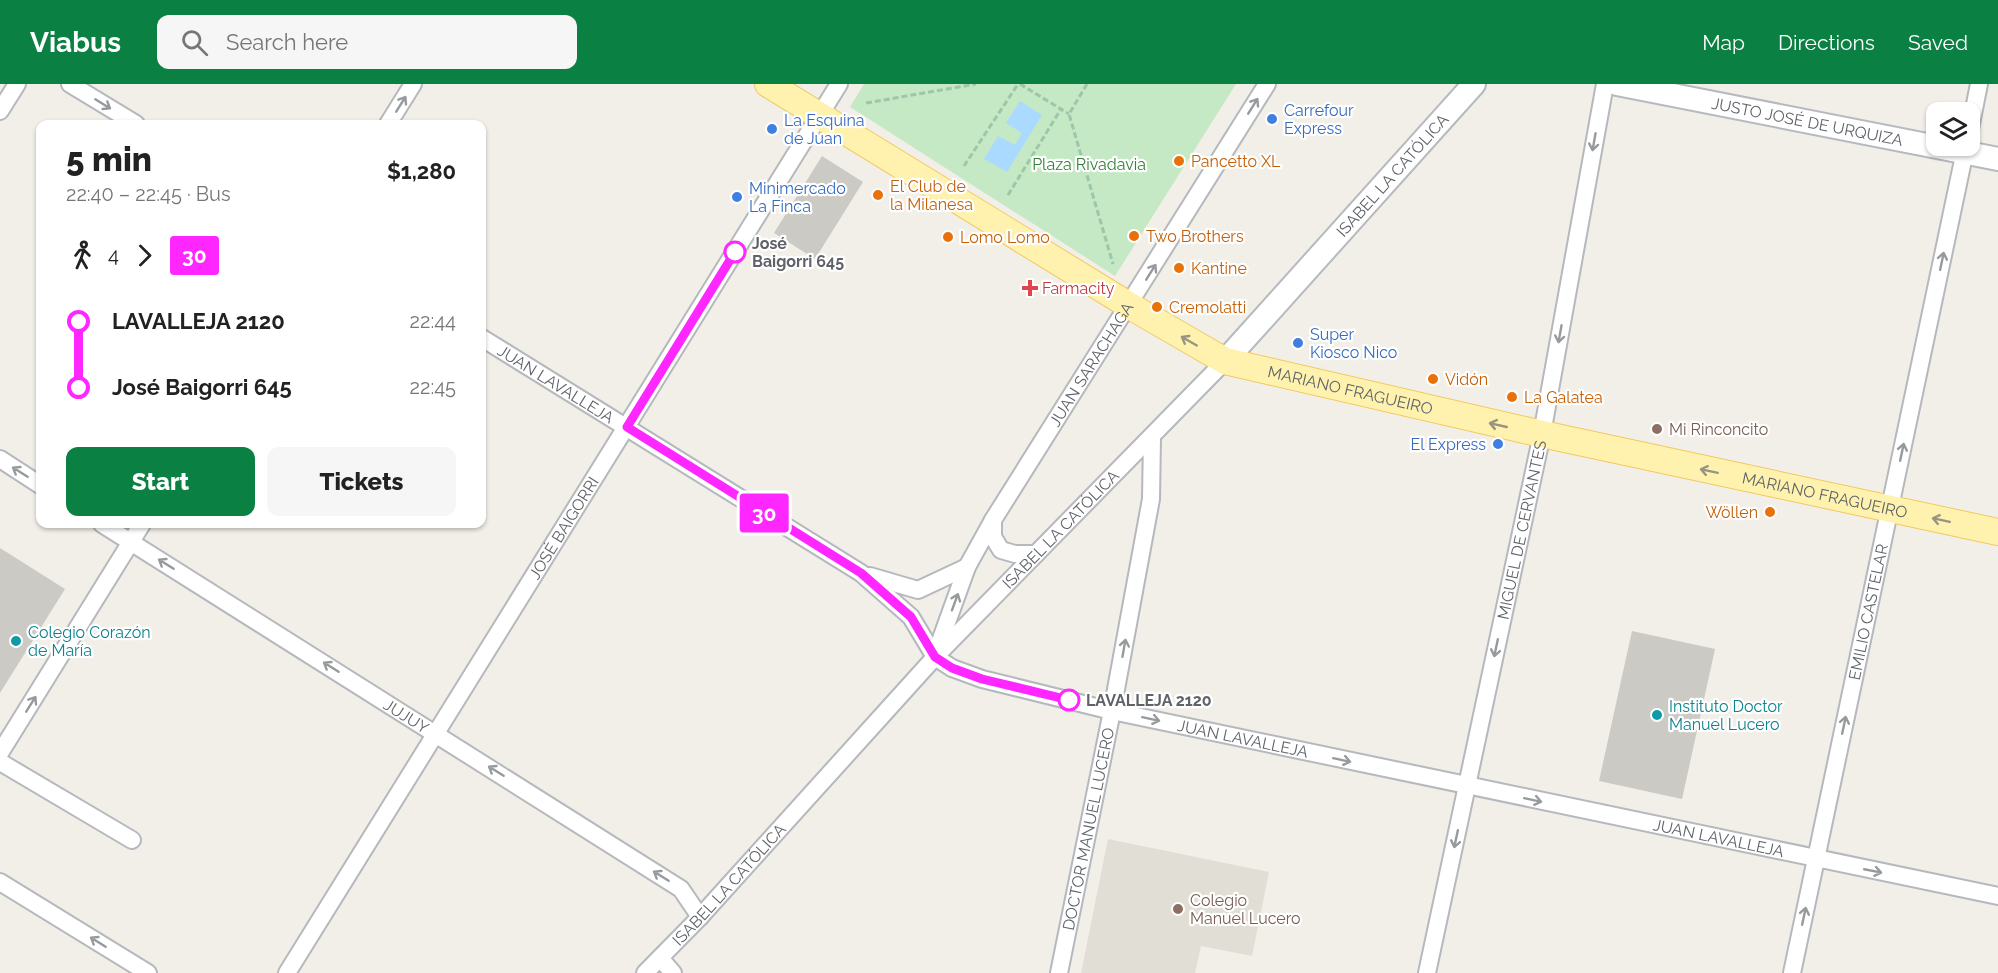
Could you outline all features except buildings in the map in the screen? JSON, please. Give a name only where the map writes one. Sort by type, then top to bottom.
[{"type":"main road","name":"MARIANO FRAGUEIRO","points":[[768,84],[1130,306],[1225,361],[1542,434],[1998,532]]},
{"type":"street","points":[[0,111],[17,84]]},
{"type":"street","points":[[70,84],[129,120]]},
{"type":"street","points":[[390,120],[413,84]]},
{"type":"street","name":"JOSÉ BAIGORRI","points":[[287,973],[839,84]]},
{"type":"street","name":"JUAN SARACHAGA","points":[[935,657],[968,567],[993,520],[1130,306],[1267,84]]},
{"type":"street","name":"MIGUEL DE CERVANTES","points":[[1427,973],[1542,434],[1605,84]]},
{"type":"street","name":"JUSTO JOSÉ DE URQUIZA","points":[[1617,84],[1926,142]]},
{"type":"street","points":[[1975,102],[1979,84]]},
{"type":"street","name":"ISABEL LA CATÓLICA","points":[[645,973],[700,917],[935,657],[1225,361],[1461,87]]},
{"type":"street","name":"JUSTO JOSÉ DE URQUIZA","points":[[1980,154],[1998,159]]},
{"type":"street","name":"EMILIO CASTELAR","points":[[1792,973],[1964,156]]},
{"type":"street","name":"JUAN LAVALLEJA","points":[[486,340],[861,573],[911,617],[935,657],[952,668],[982,679],[1112,711],[1815,860],[1998,896]]},
{"type":"street","name":"DOCTOR MANUEL LUCERO","points":[[1059,973],[1112,711],[1150,499],[1152,437]]},
{"type":"street","points":[[0,459],[36,482]]},
{"type":"street","points":[[993,520],[993,537],[1001,550],[1015,554],[1036,554]]},
{"type":"street","name":"JUJUY","points":[[109,528],[681,889],[700,917]]},
{"type":"street","points":[[0,753],[139,528]]},
{"type":"street","points":[[861,573],[918,590],[968,567]]},
{"type":"street","points":[[0,762],[132,840]]},
{"type":"street","points":[[0,882],[148,973]]},
{"type":"street","points":[[660,958],[673,973]]},
{"type":"path","points":[[866,103],[976,84]]},
{"type":"path","points":[[964,166],[1019,84],[1069,114],[1113,264]]},
{"type":"path","points":[[1069,114],[1087,84]]},
{"type":"path","points":[[1008,195],[1061,109]]},
{"type":"shaded area","name":"Colegio Manuel Lucero","points":[[1108,839],[1269,872],[1252,956],[1201,946],[1195,973],[1081,973]]},
{"type":"green space","name":"Plaza Rivadavia","points":[[864,84],[1236,84],[1115,276],[850,107]]},
{"type":"water","points":[[1020,101],[1042,115],[1007,172],[984,159],[998,136],[1015,145],[1022,133],[1006,123]]},
{"type":"bus line","name":"30","points":[[735,252],[627,427],[861,573],[911,617],[935,657],[952,668],[982,679],[1069,700]]},
{"type":"place","name":"Carrefour Express","points":[[1272,119]]},
{"type":"place","name":"La Esquina de Juan","points":[[772,129]]},
{"type":"place","name":"Pancetto XL","points":[[1179,161]]},
{"type":"place","name":"El Club de la Milanesa","points":[[878,195]]},
{"type":"place","name":"Minimercado La Finca","points":[[737,197]]},
{"type":"place","name":"Two Brothers","points":[[1134,236]]},
{"type":"place","name":"Lomo Lomo","points":[[948,237]]},
{"type":"place","name":"José Baigorri 645","points":[[735,252]]},
{"type":"place","name":"Kantine","points":[[1179,268]]},
{"type":"place","name":"Farmacity","points":[[1030,288]]},
{"type":"place","name":"Cremolatti","points":[[1157,307]]},
{"type":"place","name":"Super Kiosco Nico","points":[[1298,343]]},
{"type":"place","name":"Vidón","points":[[1433,379]]},
{"type":"place","name":"La Galatea","points":[[1512,397]]},
{"type":"place","name":"Mi Rinconcito","points":[[1657,429]]},
{"type":"place","name":"El Express","points":[[1498,444]]},
{"type":"place","name":"Wöllen","points":[[1770,512]]},
{"type":"place","name":"Colegio Corazón de María","points":[[16,641]]},
{"type":"place","name":"LAVALLEJA 2120","points":[[1069,700]]},
{"type":"place","name":"Instituto Doctor Manuel Lucero","points":[[1657,715]]},
{"type":"place","name":"Colegio Manuel Lucero","points":[[1178,909]]}]
